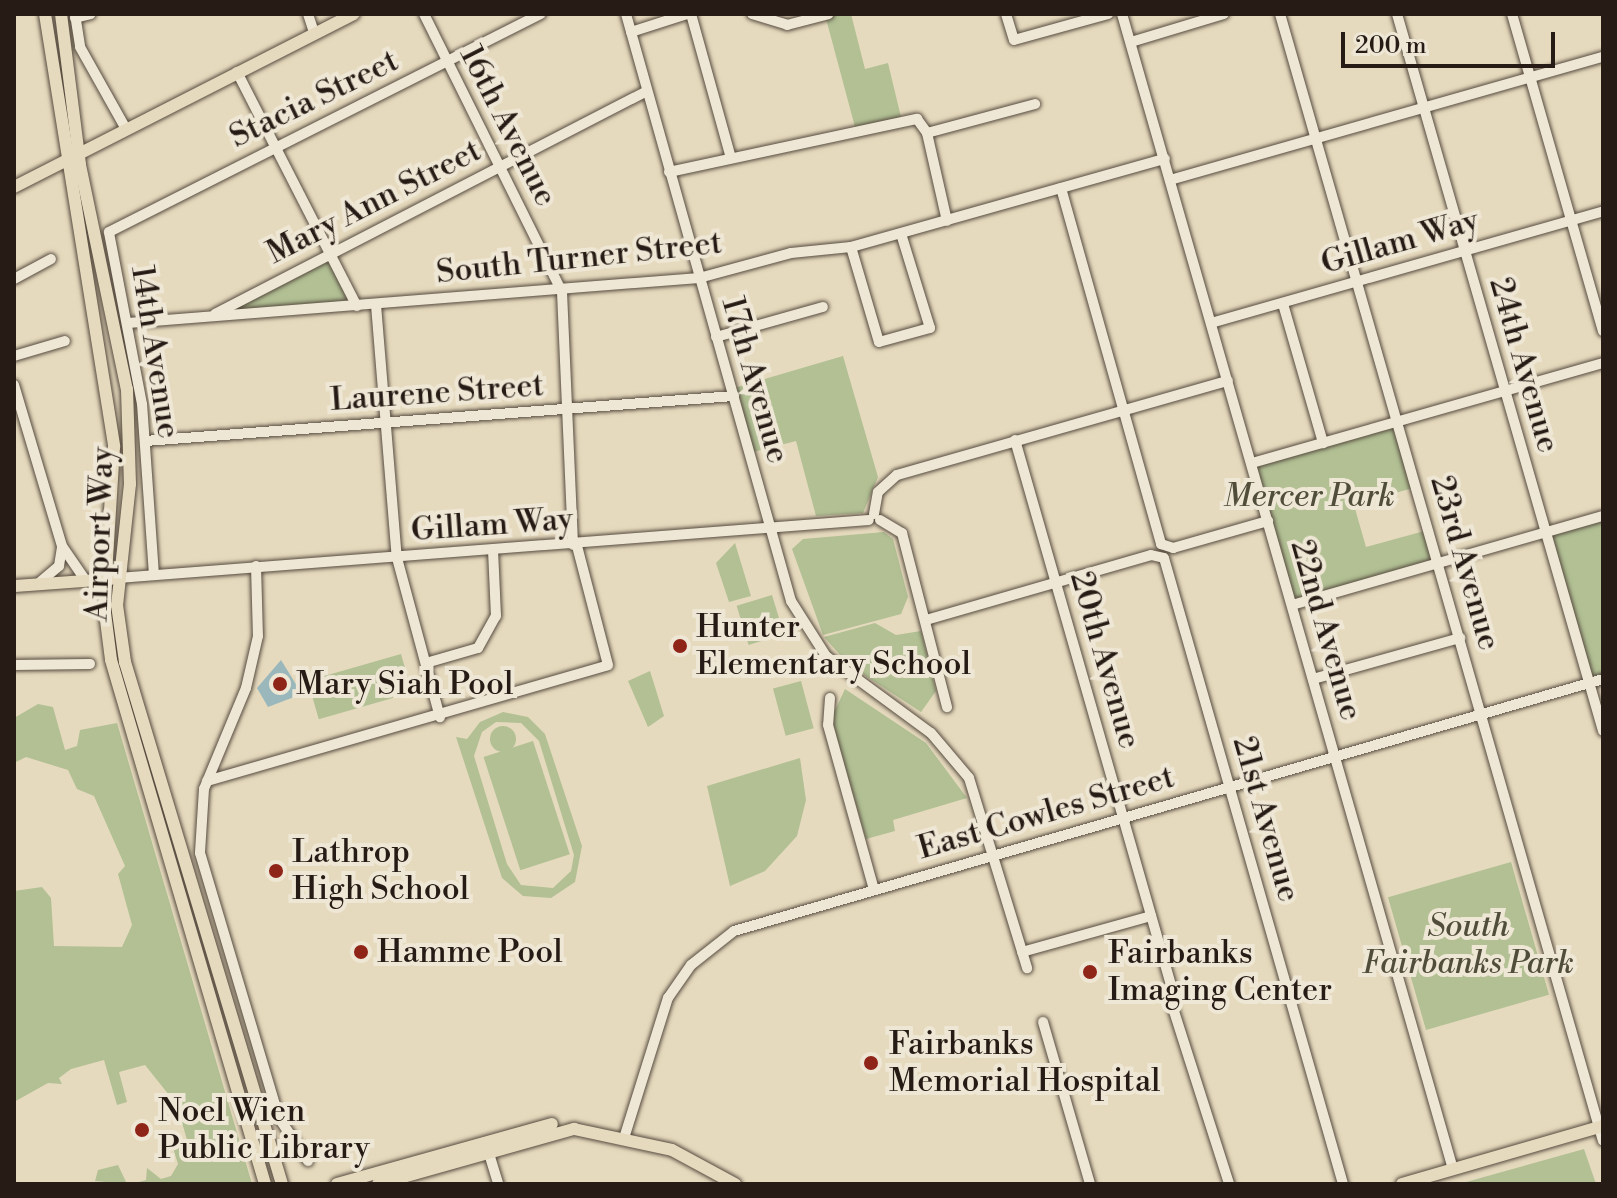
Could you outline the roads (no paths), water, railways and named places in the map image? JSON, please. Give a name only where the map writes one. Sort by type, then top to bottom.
[{"type":"main road","name":"Airport Way","points":[[45,14],[65,160],[114,447],[111,660],[265,1184]]},
{"type":"main road","name":"Airport Way","points":[[61,14],[78,153],[127,389],[130,484],[112,579],[125,662],[282,1184]]},
{"type":"main road","points":[[14,187],[353,14]]},
{"type":"main road","points":[[14,586],[112,579]]},
{"type":"main road","points":[[1402,1184],[1601,1127]]},
{"type":"main road","points":[[337,1184],[561,1130],[626,1131],[672,1150],[735,1184]]},
{"type":"main road","points":[[378,1184],[487,1147]]},
{"type":"street","points":[[91,14],[75,16],[80,47],[126,129]]},
{"type":"street","points":[[308,14],[314,33]]},
{"type":"street","name":"16th Avenue","points":[[424,14],[562,292],[562,410],[575,545],[608,665],[440,717]]},
{"type":"street","name":"Stacia Street","points":[[109,232],[276,145],[541,14]]},
{"type":"street","name":"17th Avenue","points":[[626,14],[791,601],[815,643],[952,755],[978,797],[997,854],[1027,968]]},
{"type":"street","points":[[631,32],[689,14],[730,155]]},
{"type":"street","points":[[752,14],[787,25],[829,14]]},
{"type":"street","points":[[1006,14],[1014,40],[1108,14]]},
{"type":"street","name":"22nd Avenue","points":[[1122,14],[1453,1169]]},
{"type":"street","points":[[1131,42],[1224,14]]},
{"type":"street","name":"23rd Avenue","points":[[1280,14],[1603,1141]]},
{"type":"street","name":"24th Avenue","points":[[1397,14],[1603,731]]},
{"type":"street","points":[[1512,14],[1603,331]]},
{"type":"street","points":[[1170,180],[1603,57]]},
{"type":"street","points":[[237,72],[357,306]]},
{"type":"street","name":"Mary Ann Street","points":[[211,316],[647,91]]},
{"type":"street","points":[[927,133],[1035,104]]},
{"type":"street","points":[[669,172],[730,155],[901,117],[917,119],[927,133],[947,221]]},
{"type":"street","name":"South Turner Street","points":[[128,323],[562,292],[699,278],[791,253],[851,247],[1165,159]]},
{"type":"street","points":[[1061,188],[1160,539],[1167,549],[1268,521]]},
{"type":"street","name":"Gillam Way","points":[[1211,323],[1603,211]]},
{"type":"street","name":"14th Avenue","points":[[109,232],[128,323],[145,441],[144,513],[154,575]]},
{"type":"street","points":[[851,247],[879,342],[930,328],[901,234]]},
{"type":"street","points":[[14,279],[51,259]]},
{"type":"street","points":[[1283,304],[1323,443]]},
{"type":"street","points":[[207,781],[440,717],[397,558],[376,305]]},
{"type":"street","points":[[716,337],[823,307]]},
{"type":"street","points":[[14,356],[65,341]]},
{"type":"street","points":[[1252,463],[1603,363]]},
{"type":"street","points":[[947,707],[901,530],[875,518],[878,492],[894,476],[1228,381]]},
{"type":"street","points":[[14,385],[62,546],[86,581]]},
{"type":"street","name":"Laurene Street","points":[[145,441],[734,396]]},
{"type":"street","name":"20th Avenue","points":[[1015,440],[1171,985]]},
{"type":"street","points":[[1292,605],[1603,516]]},
{"type":"street","name":"Gillam Way","points":[[112,579],[256,566],[575,545],[875,518]]},
{"type":"street","points":[[35,584],[56,571],[62,546]]},
{"type":"street","points":[[426,663],[478,648],[496,616],[493,551]]},
{"type":"street","name":"21st Avenue","points":[[1056,582],[1156,554],[1166,562],[1343,1184]]},
{"type":"street","points":[[256,566],[259,623],[250,674],[207,781],[200,853],[279,1118],[308,1161]]},
{"type":"street","points":[[926,620],[1056,582]]},
{"type":"street","points":[[1313,679],[1460,638]]},
{"type":"street","points":[[14,665],[90,664]]},
{"type":"street","name":"East Cowles Street","points":[[626,1131],[651,1035],[691,965],[734,931],[1603,679]]},
{"type":"street","points":[[830,698],[828,725],[874,890]]},
{"type":"street","points":[[1022,952],[1151,916]]},
{"type":"street","points":[[1172,1005],[1229,1184]]},
{"type":"street","points":[[1043,1022],[1090,1184]]},
{"type":"street","points":[[487,1147],[498,1184]]},
{"type":"water","name":"Mary Siah Pool","points":[[281,660],[302,694],[268,707],[257,688]]},
{"type":"place","name":"Hunter Elementary School","points":[[680,646]]},
{"type":"place","name":"Mary Siah Pool","points":[[280,684]]},
{"type":"place","name":"Lathrop High School","points":[[276,871]]},
{"type":"place","name":"Hamme Pool","points":[[361,952]]},
{"type":"place","name":"Fairbanks Imaging Center","points":[[1090,972]]},
{"type":"place","name":"Fairbanks Memorial Hospital","points":[[871,1063]]},
{"type":"place","name":"Noel Wien Public Library","points":[[142,1130]]},
{"type":"park label","name":"Mercer Park","points":[[1309,496]]},
{"type":"park label","name":"South Fairbanks Park","points":[[1468,946]]}]
